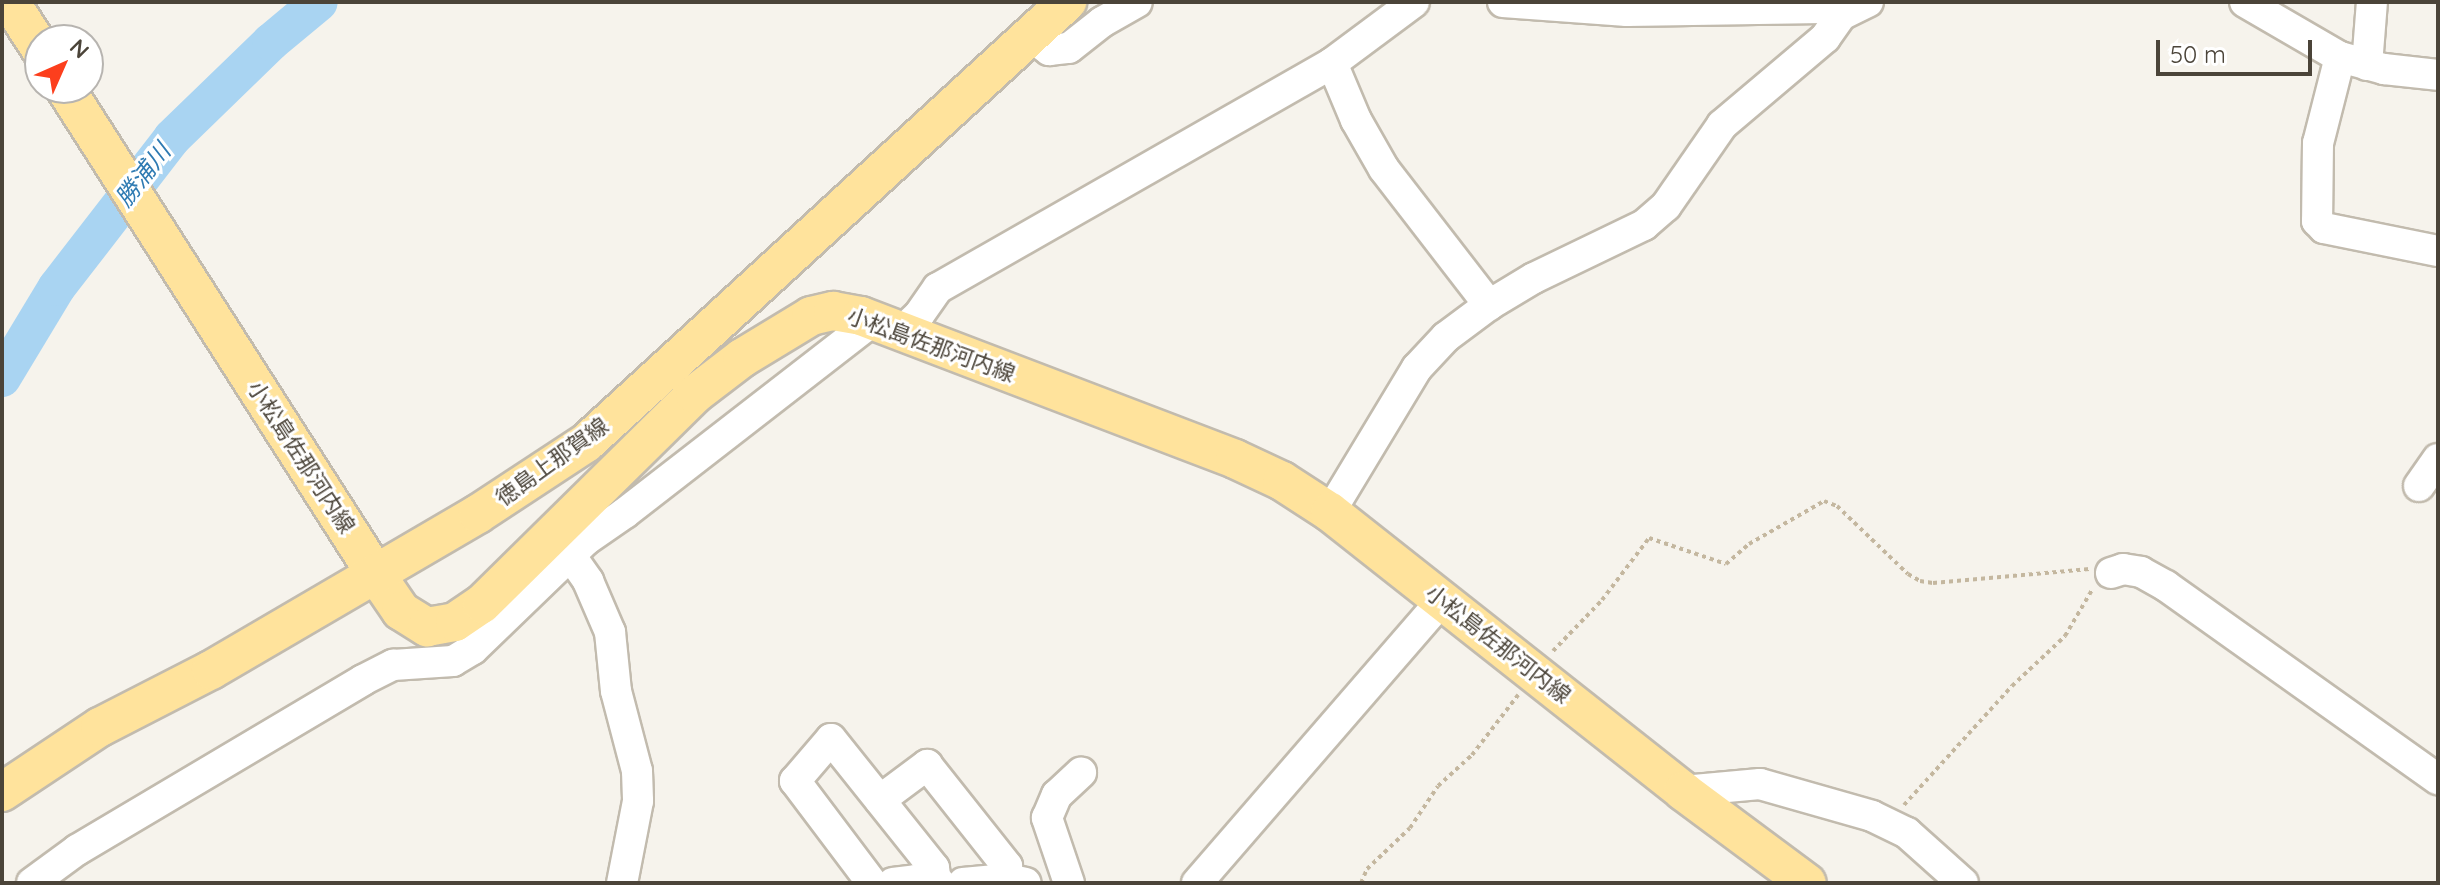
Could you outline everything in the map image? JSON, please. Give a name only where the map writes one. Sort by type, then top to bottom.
[{"type":"main road","points":[[10,2],[24,24]]},
{"type":"main road","name":"徳島上那賀線","points":[[2,792],[100,727],[211,670],[524,486],[586,443],[1067,2]]},
{"type":"main road","name":"小松島佐那河内線","points":[[75,104],[375,573],[401,611],[427,627],[455,622],[482,604],[695,394],[742,358],[811,316],[833,311],[888,326],[1235,459],[1282,481],[1330,512],[1683,791],[1807,883]]},
{"type":"street","points":[[1030,36],[1049,50],[1069,48],[1102,22],[1137,2]]},
{"type":"street","points":[[32,883],[77,850],[363,680],[393,665],[453,661],[473,649],[570,555],[888,326],[919,315],[938,288],[1332,63],[1414,2]]},
{"type":"street","points":[[1503,2],[1627,11],[1855,9]]},
{"type":"street","points":[[2245,2],[2354,61],[2438,75]]},
{"type":"street","points":[[2372,2],[2354,61],[2318,143],[2317,221],[2324,228],[2438,251]]},
{"type":"street","points":[[1330,512],[1417,368],[1446,337],[1489,305],[1644,225],[1666,206],[1722,125],[1855,9]]},
{"type":"street","points":[[1332,63],[1356,120],[1384,169],[1489,305]]},
{"type":"street","points":[[2419,486],[2438,459]]},
{"type":"street","points":[[570,555],[588,581],[610,632],[616,691],[637,771],[638,801],[622,883]]},
{"type":"street","points":[[2111,573],[2123,569],[2141,572],[2166,586],[2438,779]]},
{"type":"street","points":[[1197,883],[1441,601]]},
{"type":"street","points":[[872,883],[795,781],[831,739],[934,868],[938,883],[916,880],[893,883]]},
{"type":"street","points":[[880,800],[927,765],[1017,881]]},
{"type":"street","points":[[1068,883],[1047,818],[1057,795],[1081,773]]},
{"type":"street","points":[[1683,791],[1760,784],[1890,823],[1963,883]]},
{"type":"street","points":[[963,883],[1017,881]]},
{"type":"path","points":[[1361,883],[1367,869],[1410,828],[1438,786],[1482,745],[1564,637],[1602,600],[1649,538],[1726,564],[1749,544],[1824,501],[1837,506],[1908,574],[1920,581],[1933,583],[2101,568],[2111,573],[2093,587],[2080,616],[2065,636],[1918,785],[1890,823]]},
{"type":"waterway","name":"勝浦川","points":[[2,378],[57,287],[172,138],[271,42],[319,2]]}]
